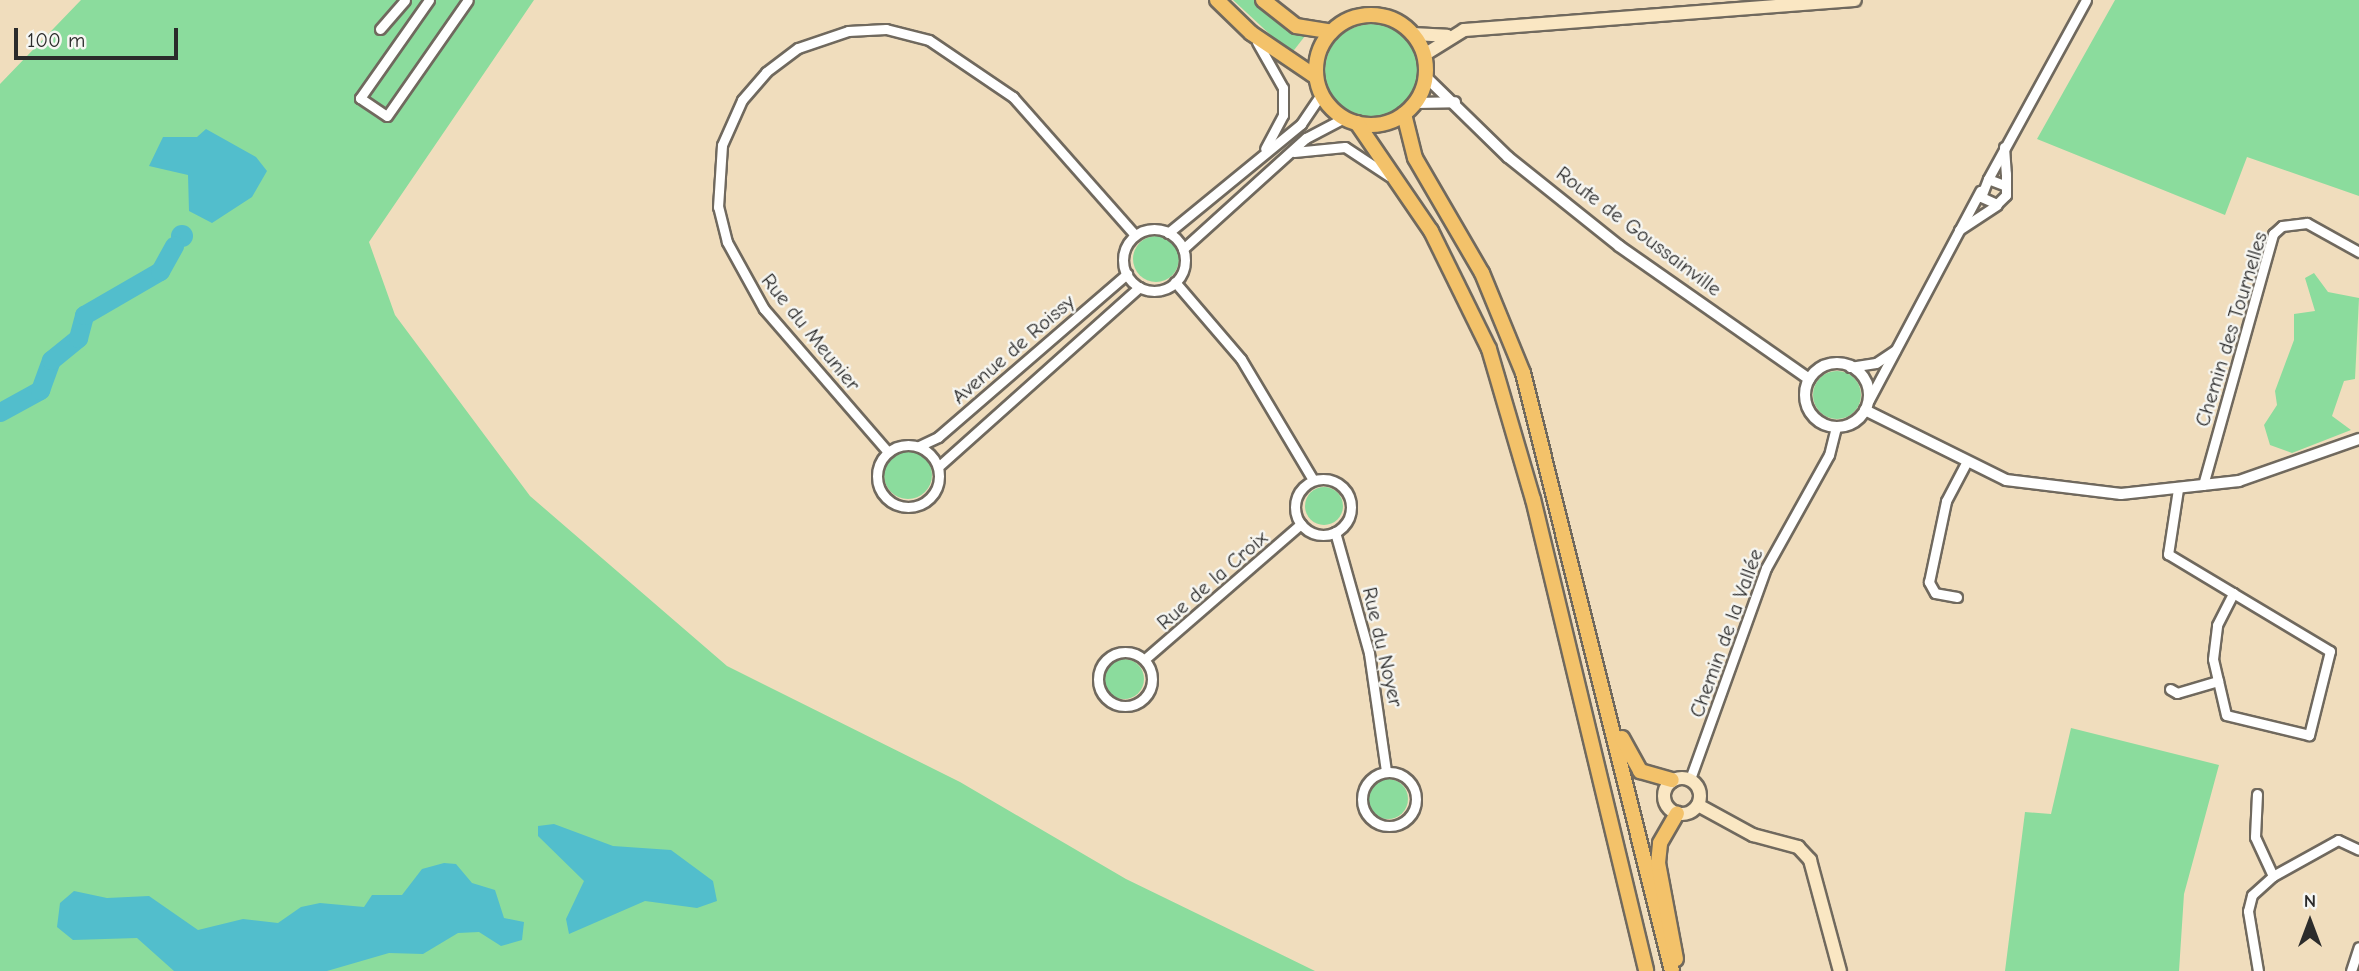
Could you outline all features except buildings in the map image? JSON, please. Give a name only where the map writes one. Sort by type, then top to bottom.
[{"type":"main road","points":[[1217,0],[1251,33],[1316,77]]},
{"type":"main road","points":[[1263,0],[1296,26],[1332,32]]},
{"type":"main road","points":[[1646,971],[1511,414],[1464,289],[1406,192],[1351,121],[1321,94],[1316,77],[1319,51],[1332,32],[1351,19],[1376,15],[1412,34],[1447,36],[1855,0]]},
{"type":"main road","points":[[1351,121],[1373,125],[1404,114],[1416,103],[1426,77],[1424,55],[1412,34]]},
{"type":"main road","points":[[1424,55],[1447,36]]},
{"type":"main road","points":[[1404,114],[1415,158],[1482,273],[1523,373],[1674,971]]},
{"type":"main road","points":[[1600,675],[1627,753],[1640,771],[1672,780],[1690,779],[1698,787],[1698,805]]},
{"type":"main road","points":[[1672,780],[1664,801],[1677,813]]},
{"type":"main road","points":[[1674,971],[1658,863],[1660,843],[1677,813],[1698,805],[1754,835],[1798,847],[1810,860],[1840,971]]},
{"type":"street","points":[[380,29],[405,0]]},
{"type":"street","points":[[429,0],[360,98],[387,116],[468,0]]},
{"type":"street","points":[[1896,348],[1876,363],[1850,367],[1826,365],[1810,379],[1809,410],[1836,427],[1867,405],[1957,231],[2086,0]]},
{"type":"street","name":"Rue du Meunier","points":[[888,452],[764,309],[727,242],[718,207],[722,145],[742,100],[766,72],[798,48],[848,31],[886,29],[929,40],[1013,97],[1135,235]]},
{"type":"street","points":[[1250,166],[1276,137],[1283,88],[1251,33]]},
{"type":"street","name":"Route de Goussainville","points":[[1426,77],[1455,102],[1508,158],[1619,246],[1810,379]]},
{"type":"street","points":[[1168,233],[1301,124],[1321,94]]},
{"type":"street","points":[[1416,103],[1455,102]]},
{"type":"street","points":[[1183,249],[1323,126],[1351,121]]},
{"type":"street","points":[[1957,231],[1999,203],[2006,186],[2004,145]]},
{"type":"street","points":[[1292,153],[1346,147],[1406,192]]},
{"type":"street","points":[[1988,179],[2006,186]]},
{"type":"street","points":[[1980,191],[1988,204],[1999,203]]},
{"type":"street","name":"Chemin des Tournelles","points":[[2203,485],[2273,234],[2282,226],[2308,223],[2359,252]]},
{"type":"street","points":[[1151,229],[1168,233],[1183,249],[1184,267],[1175,282],[1158,290],[1139,287],[1127,274],[1123,258],[1135,235],[1151,229]]},
{"type":"street","name":"Avenue de Roissy","points":[[919,446],[938,437],[1127,274]]},
{"type":"street","points":[[1175,282],[1241,359],[1313,480]]},
{"type":"street","name":"Avenue de Roissy","points":[[938,467],[1139,287]]},
{"type":"street","points":[[1850,367],[1865,379],[1867,405],[1879,421],[1966,463],[2041,487],[2121,494],[2178,489],[2300,465],[2359,439]]},
{"type":"street","name":"Chemin de la Vallée","points":[[1690,779],[1766,568],[1829,455],[1836,427]]},
{"type":"street","points":[[919,446],[938,467],[932,496],[914,507],[895,505],[877,483],[888,452],[919,446]]},
{"type":"street","points":[[1957,597],[1935,593],[1929,582],[1946,500],[1966,463]]},
{"type":"street","points":[[1313,480],[1338,483],[1349,496],[1351,513],[1335,532],[1316,534],[1301,524],[1296,499],[1313,480]]},
{"type":"street","points":[[2178,489],[2168,554],[2330,651],[2309,735],[2226,715],[2218,681],[2217,625],[2233,593]]},
{"type":"street","name":"Rue de la Croix","points":[[1144,659],[1301,524]]},
{"type":"street","name":"Rue du Noyer","points":[[1335,532],[1369,653],[1385,771]]},
{"type":"street","points":[[1129,652],[1144,659],[1153,675],[1144,699],[1123,706],[1104,697],[1098,677],[1105,660],[1129,652]]},
{"type":"street","points":[[2170,689],[2176,693],[2218,681]]},
{"type":"street","points":[[1385,771],[1403,775],[1417,797],[1412,814],[1389,827],[1372,821],[1361,797],[1369,780],[1385,771]]},
{"type":"street","points":[[2257,794],[2255,837],[2273,876]]},
{"type":"street","points":[[2258,971],[2248,911],[2252,895],[2273,876],[2338,840],[2359,850]]},
{"type":"street","points":[[2351,971],[2359,947]]},
{"type":"green space","points":[[81,0],[534,0],[369,242],[395,315],[530,496],[727,666],[960,782],[1126,879],[1315,971],[0,971],[0,84]]},
{"type":"green space","points":[[1233,0],[1257,0],[1305,36],[1291,54]]},
{"type":"green space","points":[[2115,0],[2359,0],[2359,196],[2247,157],[2225,215],[2037,139]]},
{"type":"green space","points":[[1363,24],[1381,24],[1406,37],[1416,53],[1419,71],[1416,89],[1406,105],[1381,118],[1363,118],[1338,105],[1325,80],[1325,62],[1338,37]]},
{"type":"green space","points":[[1156,236],[1172,243],[1179,259],[1172,275],[1156,282],[1140,275],[1133,259],[1140,243]]},
{"type":"green space","points":[[2314,273],[2328,292],[2359,298],[2355,379],[2344,381],[2332,416],[2351,430],[2292,453],[2270,445],[2264,425],[2277,405],[2275,391],[2294,340],[2294,314],[2315,311],[2305,278]]},
{"type":"green space","points":[[1837,371],[1854,378],[1861,395],[1854,412],[1837,419],[1820,412],[1813,395],[1820,378]]},
{"type":"green space","points":[[908,451],[925,458],[932,475],[925,492],[908,499],[891,492],[884,475],[891,458]]},
{"type":"green space","points":[[1324,487],[1338,492],[1343,506],[1338,520],[1324,525],[1310,520],[1305,506],[1310,492]]},
{"type":"green space","points":[[1124,659],[1138,665],[1144,679],[1138,693],[1124,699],[1110,693],[1104,679],[1110,665]]},
{"type":"green space","points":[[2071,728],[2219,765],[2184,894],[2179,971],[2005,971],[2025,812],[2051,814]]},
{"type":"green space","points":[[1388,779],[1402,785],[1408,799],[1402,813],[1388,819],[1374,813],[1368,799],[1374,785]]},
{"type":"water","points":[[206,129],[256,157],[267,171],[252,197],[212,223],[189,211],[188,175],[149,166],[163,137],[197,137]]},
{"type":"water","points":[[182,225],[190,228],[193,236],[190,244],[182,247],[174,244],[171,236],[174,228]]},
{"type":"water","points":[[554,824],[613,846],[671,850],[713,881],[717,901],[697,908],[645,901],[569,934],[566,919],[584,881],[538,836],[538,826]]},
{"type":"water","points":[[444,863],[456,864],[472,883],[495,890],[504,918],[524,922],[522,940],[501,946],[479,932],[458,933],[423,954],[389,953],[327,971],[174,971],[137,938],[73,940],[57,927],[60,903],[74,891],[107,898],[149,896],[198,930],[243,919],[278,923],[301,907],[320,903],[364,907],[372,895],[402,895],[422,869]]},
{"type":"waterway","points":[[0,412],[40,390],[51,360],[78,338],[84,315],[160,271],[174,246]]}]
